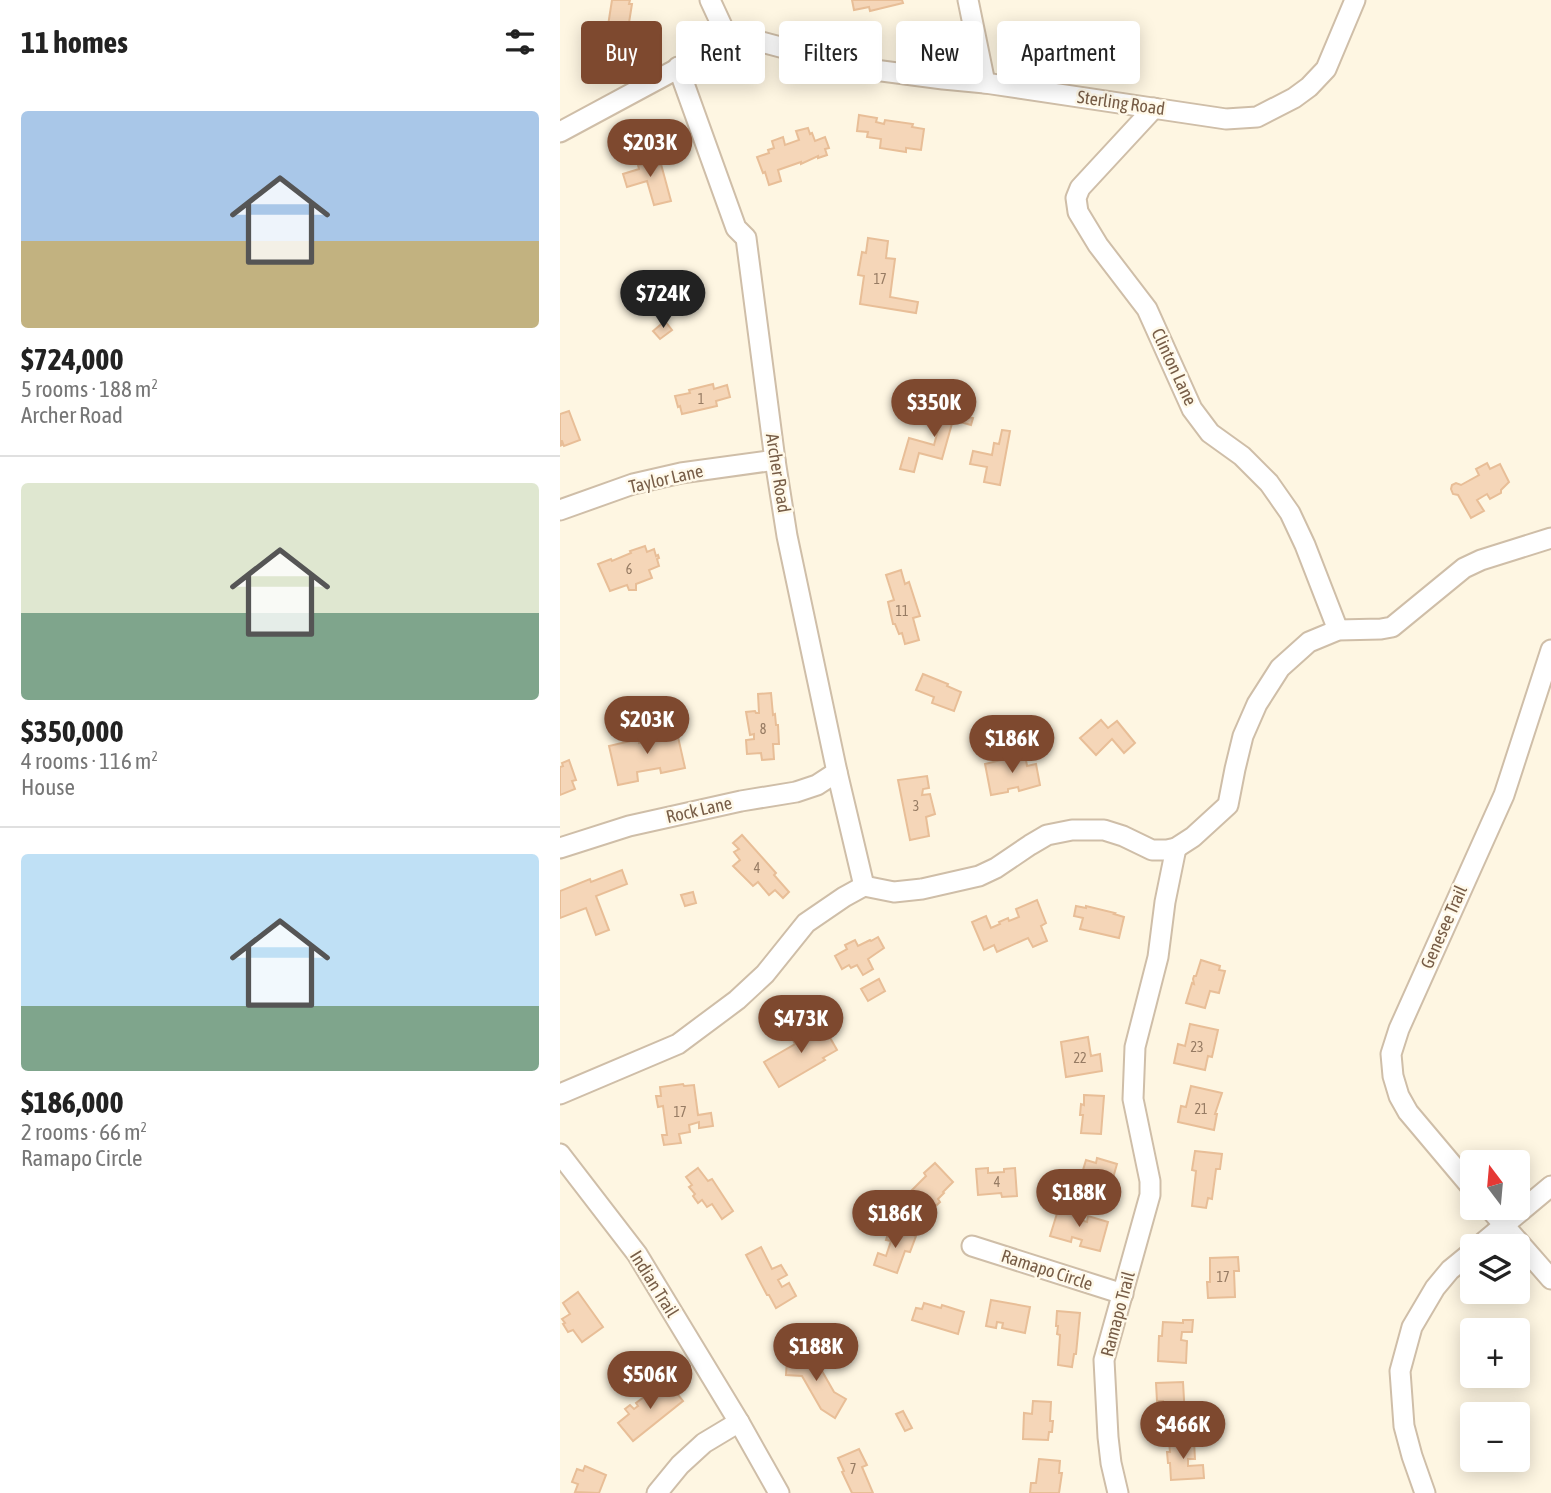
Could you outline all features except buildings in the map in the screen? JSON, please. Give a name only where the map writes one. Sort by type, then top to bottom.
[{"type":"street","points":[[710,0],[720,21]]},
{"type":"street","points":[[968,0],[985,83]]},
{"type":"street","name":"Sterling Road","points":[[765,43],[859,68],[985,83],[1226,119],[1257,117],[1294,98],[1326,69],[1355,0]]},
{"type":"street","points":[[560,132],[676,68]]},
{"type":"street","name":"Archer Road","points":[[684,84],[736,228],[746,238],[787,536],[836,772],[864,886]]},
{"type":"street","name":"Clinton Lane","points":[[1154,108],[1080,188],[1076,198],[1078,212],[1098,245],[1147,309],[1192,409],[1210,433],[1242,456],[1269,482],[1290,513],[1338,630]]},
{"type":"street","name":"Taylor Lane","points":[[560,510],[633,484],[681,473],[775,460]]},
{"type":"street","points":[[560,1094],[678,1044],[756,983],[806,923],[864,886],[894,892],[979,876],[1047,835],[1072,830],[1104,830],[1152,850],[1176,848],[1193,837],[1228,805],[1243,736],[1257,704],[1280,668],[1309,642],[1338,630],[1392,627],[1464,568],[1551,538]]},
{"type":"street","name":"Genesee Trail","points":[[1460,1174],[1408,1112],[1399,1096],[1393,1076],[1391,1054],[1399,1029],[1504,795],[1551,650]]},
{"type":"street","name":"Rock Lane","points":[[560,848],[629,826],[741,801],[796,792],[817,785],[836,772]]},
{"type":"street","name":"Ramapo Trail","points":[[1118,1493],[1108,1437],[1104,1360],[1150,1195],[1150,1181],[1133,1099],[1135,1047],[1158,957],[1176,848]]},
{"type":"street","name":"Indian Trail","points":[[560,1154],[637,1254],[779,1493]]},
{"type":"street","points":[[1494,1234],[1551,1186]]},
{"type":"street","points":[[1499,1220],[1551,1279]]},
{"type":"street","name":"Ramapo Circle","points":[[972,1246],[1123,1294]]},
{"type":"street","points":[[1424,1493],[1404,1426],[1400,1371],[1412,1327],[1435,1288],[1460,1262]]},
{"type":"street","points":[[657,1493],[680,1465],[704,1443],[739,1422]]}]
